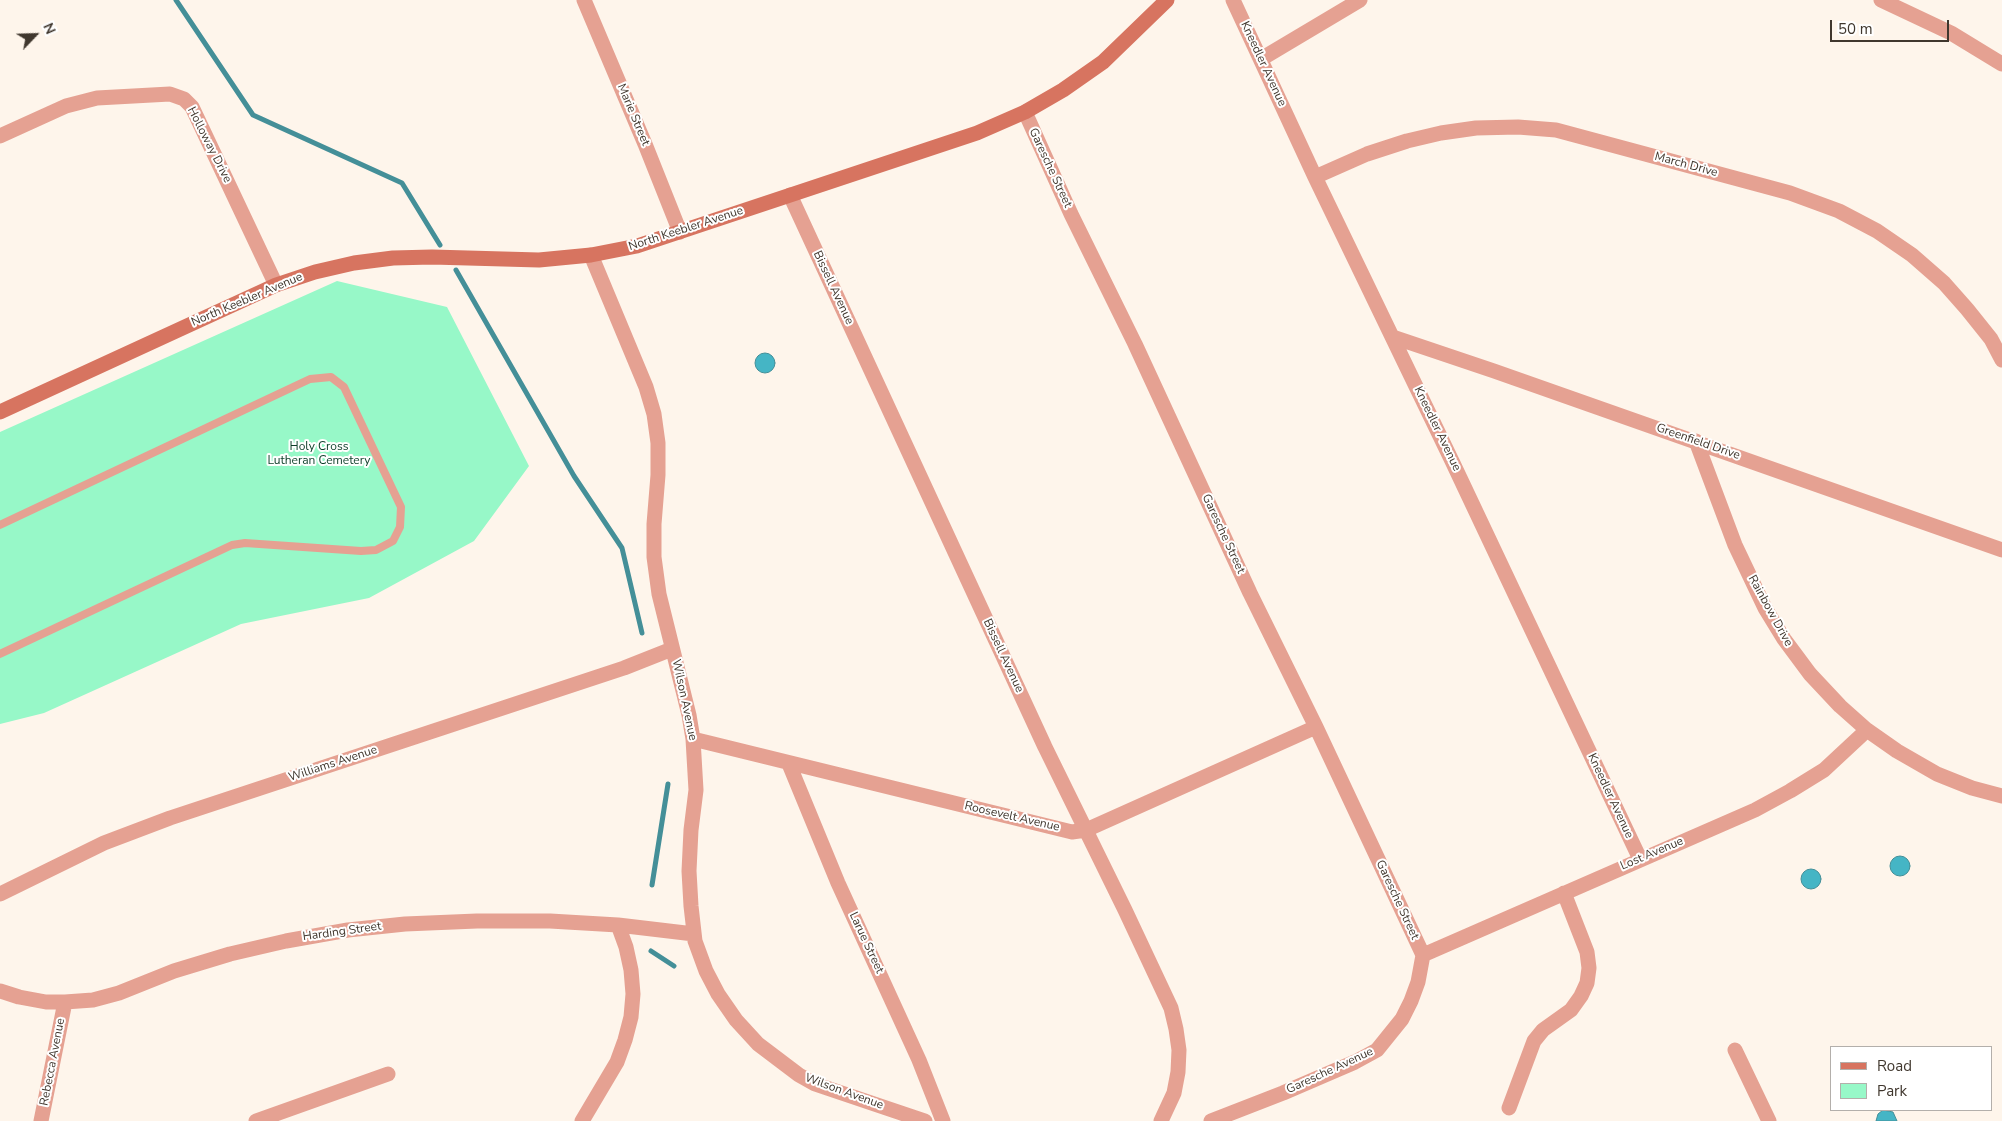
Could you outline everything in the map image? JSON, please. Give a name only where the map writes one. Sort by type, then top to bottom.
[{"type":"street","name":"Marie Street","points":[[584,0],[680,232]]},
{"type":"street","name":"North Keebler Avenue","points":[[0,412],[276,285],[315,272],[354,263],[393,258],[432,257],[539,260],[591,255],[637,246],[977,133],[1025,112],[1063,90],[1103,62],[1167,0]]},
{"type":"street","name":"Kneedler Avenue","points":[[1233,0],[1314,177],[1393,337],[1640,859]]},
{"type":"street","points":[[1261,58],[1360,0]]},
{"type":"street","points":[[1881,0],[1951,33],[2002,64]]},
{"type":"street","name":"Holloway Drive","points":[[0,136],[66,106],[97,98],[170,94],[184,99],[192,107],[276,285]]},
{"type":"street","name":"Garesche Street","points":[[1025,112],[1071,214],[1135,344],[1250,593],[1316,727],[1423,955]]},
{"type":"street","name":"March Drive","points":[[1314,177],[1367,154],[1407,141],[1441,133],[1476,128],[1518,127],[1556,130],[1790,192],[1846,215],[1877,231],[1912,255],[1944,283],[1985,332],[2002,360]]},
{"type":"street","name":"Bissell Avenue","points":[[790,195],[1045,747],[1171,1008],[1179,1050],[1178,1072],[1174,1093],[1161,1121]]},
{"type":"street","name":"Wilson Avenue","points":[[591,255],[646,387],[654,414],[658,443],[654,557],[659,594],[693,739],[696,790],[691,830],[689,871],[694,934],[706,971],[718,994],[736,1020],[777,1061],[815,1084],[925,1121]]},
{"type":"street","name":"Greenfield Drive","points":[[1393,337],[1494,370],[2002,550]]},
{"type":"street","name":"Rainbow Drive","points":[[1696,441],[1735,545],[1770,616],[1784,639],[1810,674],[1840,706],[1867,730],[1897,752],[1937,774],[1972,788],[2002,796]]},
{"type":"street","name":"Williams Avenue","points":[[0,894],[104,843],[170,818],[624,668],[672,649]]},
{"type":"street","name":"Roosevelt Avenue","points":[[693,739],[1072,832],[1086,830],[1316,727]]},
{"type":"street","name":"Lost Avenue","points":[[1423,955],[1755,810],[1824,770],[1867,730]]},
{"type":"street","name":"Larue Street","points":[[789,764],[838,883],[919,1060],[943,1121]]},
{"type":"street","points":[[1509,1108],[1534,1041],[1543,1030],[1571,1010],[1587,983],[1589,968],[1587,952],[1564,893]]},
{"type":"street","name":"Harding Street","points":[[0,991],[19,998],[46,1002],[93,1000],[119,993],[174,972],[230,954],[286,941],[348,930],[405,924],[477,921],[550,921],[618,925],[694,934]]},
{"type":"street","points":[[582,1121],[617,1062],[631,1017],[633,994],[631,970],[626,947],[618,925]]},
{"type":"street","name":"Garesche Avenue","points":[[1210,1121],[1292,1089],[1355,1062],[1377,1050],[1402,1019],[1411,1001],[1418,982],[1423,955]]},
{"type":"street","name":"Rebecca Avenue","points":[[41,1121],[64,1002]]},
{"type":"street","points":[[1736,1050],[1769,1121]]},
{"type":"street","points":[[256,1121],[388,1074]]},
{"type":"lane","points":[[0,525],[310,379],[331,377],[344,387],[401,507],[400,527],[393,541],[376,550],[361,551],[245,543],[232,545],[0,654]]},
{"type":"green space","name":"Holy Cross Lutheran Cemetery","points":[[337,281],[447,307],[529,466],[474,541],[369,598],[241,624],[44,713],[0,724],[0,432]]},
{"type":"water","points":[[761,353],[769,353],[775,359],[775,367],[769,373],[761,373],[755,367],[755,359]]},
{"type":"water","points":[[1896,856],[1904,856],[1910,862],[1910,870],[1904,876],[1896,876],[1890,870],[1890,862]]},
{"type":"water","points":[[1807,869],[1815,869],[1821,875],[1821,883],[1815,889],[1807,889],[1801,883],[1801,875]]},
{"type":"water","points":[[1882,1111],[1893,1112],[1897,1121],[1876,1121],[1878,1114]]},
{"type":"waterway","points":[[176,0],[253,115],[402,183],[440,245]]},
{"type":"waterway","points":[[456,270],[574,476],[622,548],[642,633]]},
{"type":"waterway","points":[[652,885],[668,784]]},
{"type":"waterway","points":[[651,951],[674,966]]}]
